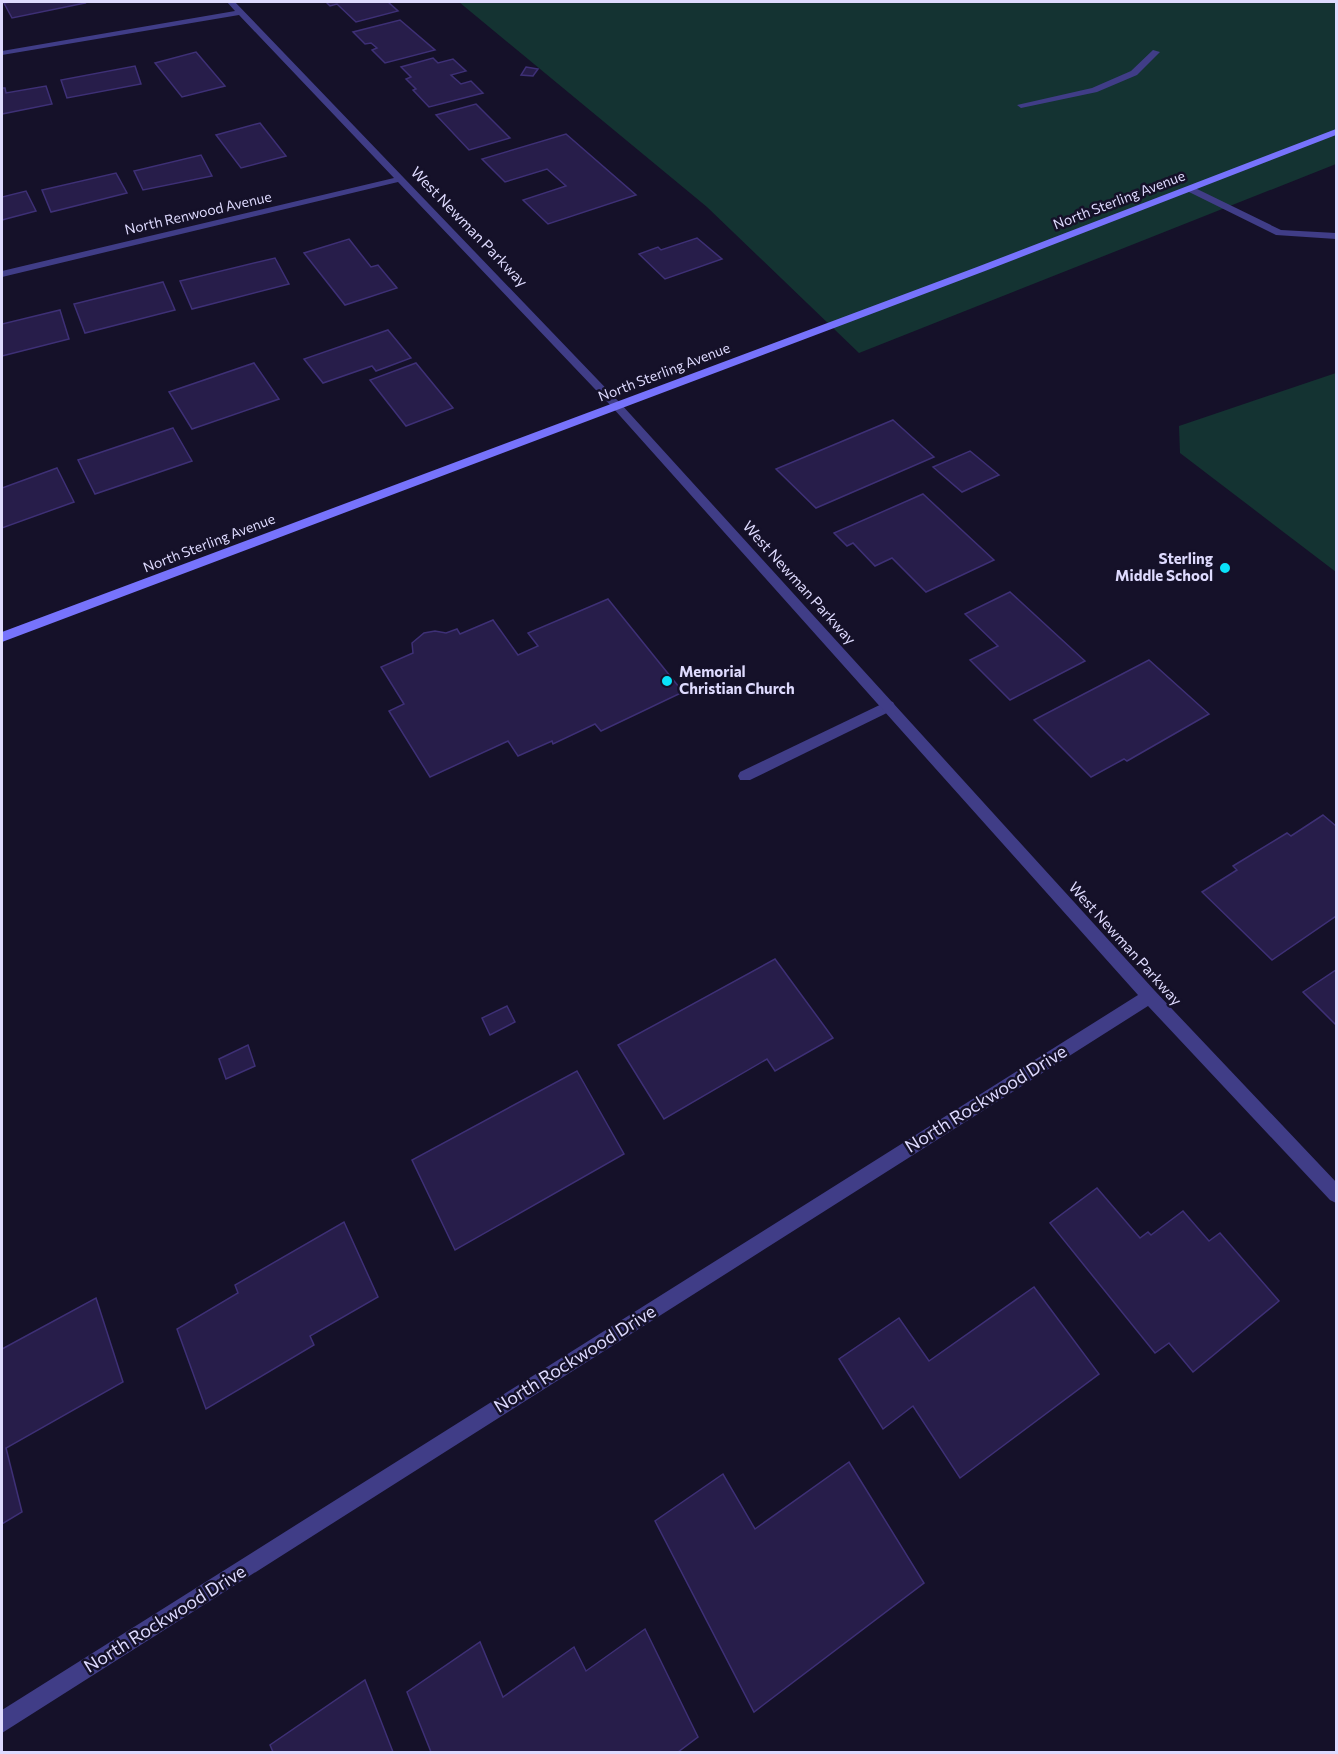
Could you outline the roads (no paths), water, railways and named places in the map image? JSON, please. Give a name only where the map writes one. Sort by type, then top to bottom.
[{"type":"main road","name":"North Sterling Avenue","points":[[2,637],[1336,132]]},
{"type":"street","name":"West Newman Parkway","points":[[231,2],[617,406],[1149,996],[1336,1194]]},
{"type":"street","points":[[2,53],[240,12]]},
{"type":"street","points":[[1021,105],[1094,90],[1134,73],[1156,52]]},
{"type":"street","name":"North Renwood Avenue","points":[[2,274],[400,179]]},
{"type":"street","points":[[1190,189],[1279,233],[1336,236]]},
{"type":"street","points":[[745,776],[888,706]]},
{"type":"street","name":"North Rockwood Drive","points":[[2,1722],[1149,996]]},
{"type":"place","name":"Sterling Middle School","points":[[1225,568]]},
{"type":"place","name":"Memorial Christian Church","points":[[667,681]]}]
